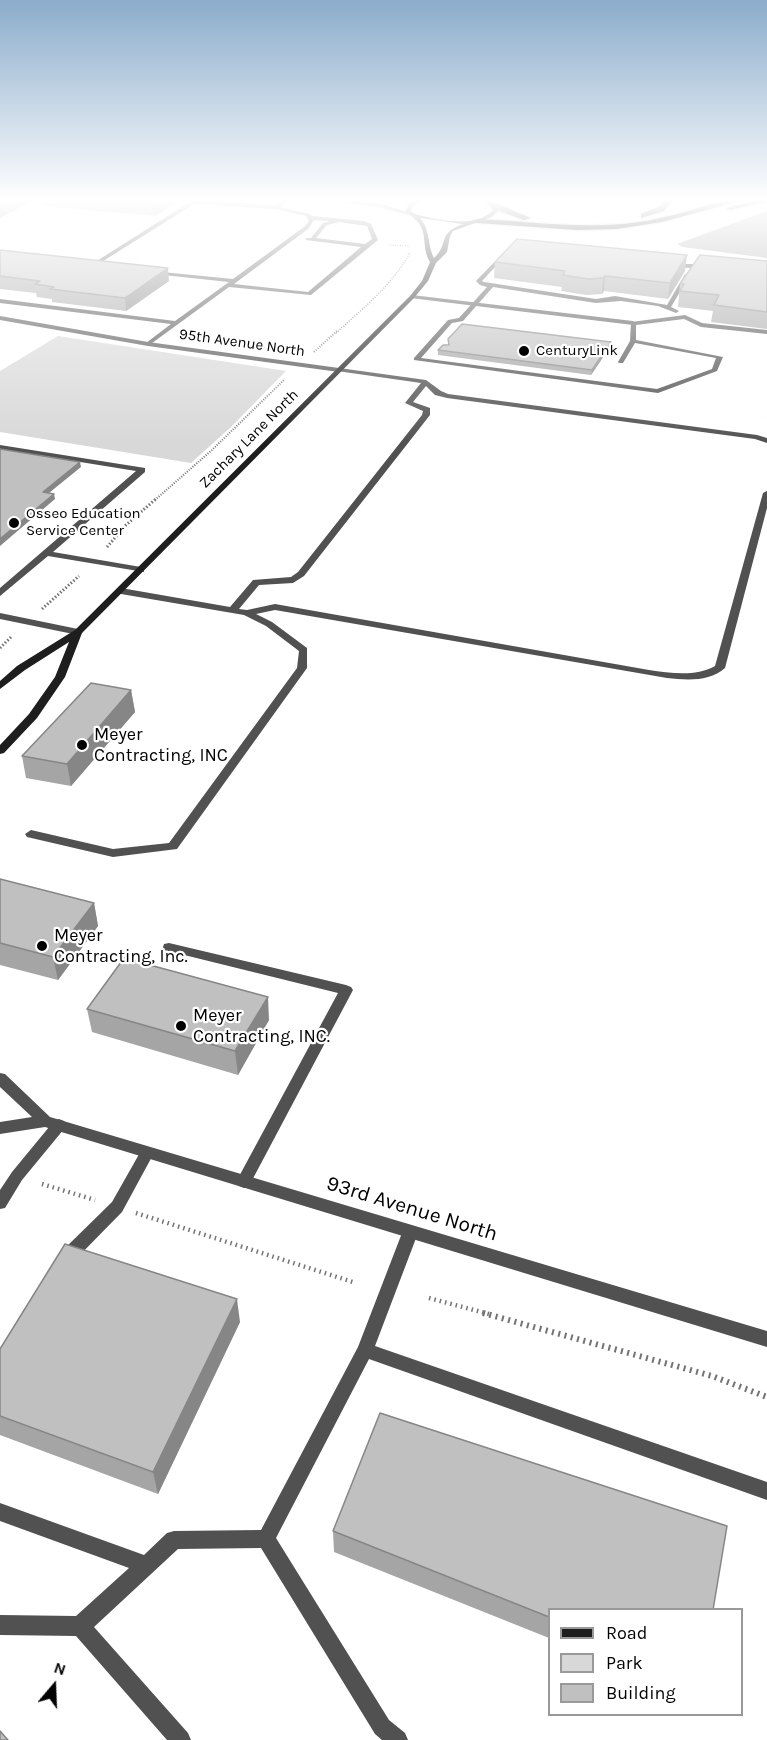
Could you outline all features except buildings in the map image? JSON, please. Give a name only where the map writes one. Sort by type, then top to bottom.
[{"type":"main road","name":"Zachary Lane North","points":[[0,686],[21,668],[78,632],[412,297],[425,281]]},
{"type":"main road","name":"Zachary Lane North","points":[[0,751],[33,716],[60,677],[78,632]]},
{"type":"street","points":[[148,344],[235,281]]},
{"type":"street","points":[[227,285],[309,294],[324,281]]},
{"type":"street","points":[[479,281],[491,286],[596,301],[621,299]]},
{"type":"street","points":[[669,306],[684,281]]},
{"type":"street","points":[[491,286],[461,320],[450,321],[416,359],[658,391],[715,370],[720,357],[633,341]]},
{"type":"street","points":[[532,291],[562,290]]},
{"type":"street","points":[[602,294],[669,306],[701,324],[767,332]]},
{"type":"street","points":[[412,297],[633,323],[685,316]]},
{"type":"street","points":[[0,301],[176,323]]},
{"type":"street","name":"95th Avenue North","points":[[0,318],[148,344],[426,382]]},
{"type":"street","points":[[621,362],[633,341],[633,323]]},
{"type":"street","points":[[429,345],[437,346]]},
{"type":"street","points":[[233,610],[256,582],[293,580],[301,574],[426,415],[427,410],[409,403],[426,382],[438,393],[447,396],[757,437],[767,441]]},
{"type":"street","points":[[0,447],[142,470],[0,593]]},
{"type":"street","points":[[247,613],[275,607],[650,674],[677,677],[713,672],[720,668],[767,493]]},
{"type":"street","points":[[46,553],[141,570]]},
{"type":"street","points":[[31,834],[113,854],[173,846],[302,668],[304,650],[269,624],[247,613],[121,591]]},
{"type":"street","points":[[0,616],[78,632]]},
{"type":"street","points":[[170,947],[346,990],[244,1182]]},
{"type":"street","name":"93rd Avenue North","points":[[0,1078],[52,1123]]},
{"type":"street","points":[[0,1203],[52,1123]]},
{"type":"street","name":"93rd Avenue North","points":[[0,1128],[52,1123],[767,1339]]},
{"type":"street","points":[[54,1274],[60,1264],[117,1207],[147,1153]]},
{"type":"street","points":[[266,1539],[365,1350],[410,1233]]},
{"type":"street","points":[[365,1350],[767,1491]]},
{"type":"street","points":[[0,1512],[146,1565]]},
{"type":"street","points":[[0,1625],[80,1626],[174,1540],[266,1539]]},
{"type":"street","points":[[266,1539],[382,1726],[398,1740]]},
{"type":"street","points":[[80,1626],[181,1740]]},
{"type":"path","points":[[309,356],[339,332],[388,281]]},
{"type":"path","points":[[102,554],[126,525],[212,450],[287,377]]},
{"type":"path","points":[[38,613],[79,575]]},
{"type":"path","points":[[0,648],[16,632]]},
{"type":"path","points":[[42,1184],[353,1282]]},
{"type":"path","points":[[429,1298],[712,1376],[767,1397]]},
{"type":"green space","points":[[58,336],[286,371],[231,427],[191,463],[0,432],[0,371]]},
{"type":"place","name":"CenturyLink","points":[[524,351]]},
{"type":"place","name":"Osseo Education Service Center","points":[[14,523]]},
{"type":"place","name":"Meyer Contracting, INC","points":[[82,745]]},
{"type":"place","name":"Meyer Contracting, Inc.","points":[[42,946]]},
{"type":"place","name":"Meyer Contracting, INC.","points":[[181,1026]]}]
